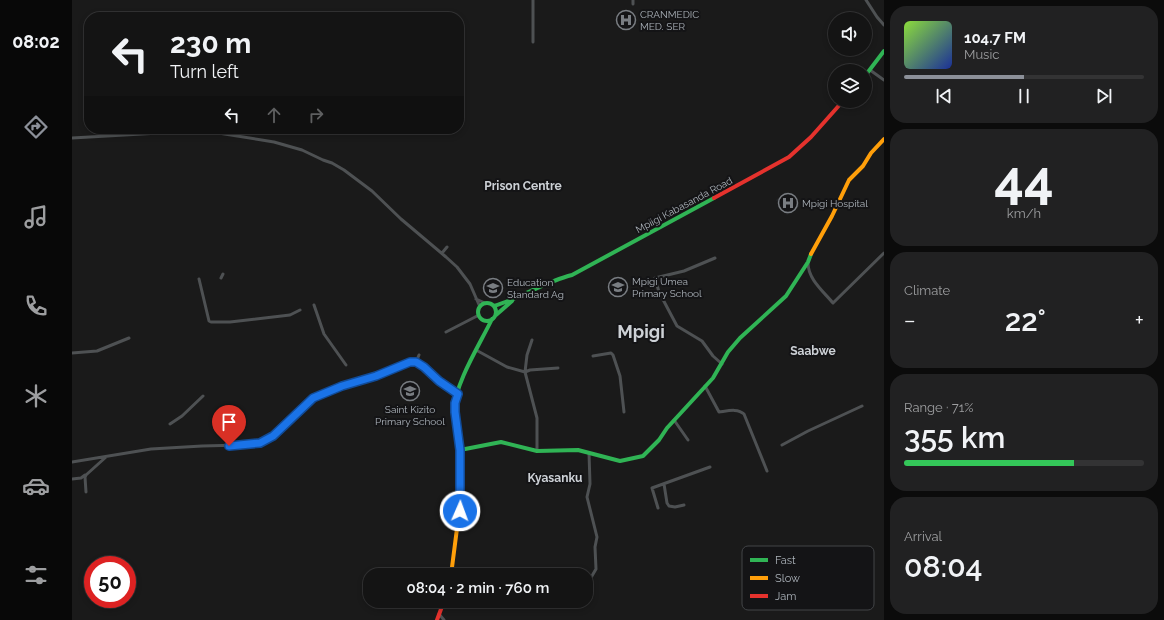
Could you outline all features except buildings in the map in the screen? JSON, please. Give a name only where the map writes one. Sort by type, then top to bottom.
[{"type":"main road","points":[[872,67],[884,52]]},
{"type":"main road","name":"Mpiigi Kabasanda Road","points":[[494,306],[515,299],[560,277],[572,275],[789,157],[800,149],[837,108]]},
{"type":"main road","points":[[460,450],[501,442],[538,451],[574,449],[620,461],[643,456],[659,440],[667,428],[716,374],[728,352],[740,338],[786,296],[808,262],[814,247],[850,180],[863,166],[871,152],[884,139]]},
{"type":"main road","name":"Mpiigi Kabasanda Road","points":[[452,568],[460,502],[460,450],[455,418],[455,403],[476,350],[493,318],[515,299]]},
{"type":"main road","points":[[485,303],[490,303],[496,310],[493,318],[489,320],[484,319],[480,315],[480,307],[485,303]]},
{"type":"main road","points":[[484,319],[485,332]]},
{"type":"main road","points":[[437,620],[441,608]]},
{"type":"street","points":[[533,0],[533,42]]},
{"type":"street","points":[[866,0],[884,25]]},
{"type":"street","points":[[872,71],[884,80]]},
{"type":"street","points":[[72,138],[142,134]]},
{"type":"street","points":[[224,134],[268,141],[302,150],[323,160],[332,162],[344,170],[372,191],[401,219],[442,253],[457,268],[470,284],[480,307]]},
{"type":"street","points":[[442,253],[447,247]]},
{"type":"street","points":[[808,262],[808,270],[812,278],[833,303],[884,253]]},
{"type":"street","points":[[715,258],[684,271],[655,278],[659,292],[677,326],[702,341],[713,356],[722,364]]},
{"type":"street","points":[[220,278],[223,274]]},
{"type":"street","points":[[199,279],[209,321],[211,322],[230,322],[284,316],[300,310]]},
{"type":"street","points":[[476,299],[485,303]]},
{"type":"street","points":[[314,305],[324,334],[346,365]]},
{"type":"street","points":[[446,332],[480,315]]},
{"type":"street","points":[[72,353],[97,351],[129,338]]},
{"type":"street","points":[[532,340],[527,355],[525,372],[537,418],[538,451]]},
{"type":"street","points":[[476,350],[507,367],[525,372],[530,370],[558,368]]},
{"type":"street","points":[[593,356],[611,353],[613,355],[620,376],[624,412]]},
{"type":"street","points":[[416,362],[419,355]]},
{"type":"street","points":[[72,462],[151,449],[260,443],[273,436],[313,398],[342,386],[376,376],[404,364],[416,362],[458,394]]},
{"type":"street","points":[[705,386],[719,412],[736,410],[741,411],[744,414],[767,471]]},
{"type":"street","points":[[170,424],[182,416],[203,396]]},
{"type":"street","points":[[782,445],[808,430],[862,406]]},
{"type":"street","points":[[674,420],[688,440]]},
{"type":"street","points":[[588,453],[590,484],[587,497],[597,537],[595,547],[596,569],[593,574]]},
{"type":"street","points":[[72,479],[81,478],[86,475],[106,456]]},
{"type":"street","points":[[658,508],[652,488],[710,467]]},
{"type":"street","points":[[86,475],[86,492]]},
{"type":"street","points":[[664,484],[667,503],[669,506],[675,507],[684,505]]},
{"type":"street","points":[[439,614],[444,620]]},
{"type":"shaded area","name":"Mpigi Hospital","points":[[786,192],[797,200],[799,206],[787,215],[776,200]]},
{"type":"traffic: fast","points":[[872,67],[884,51]]},
{"type":"traffic: fast","points":[[494,306],[572,275],[714,198]]},
{"type":"traffic: fast","points":[[460,450],[501,442],[537,451],[578,450],[620,461],[643,456],[659,440],[667,428],[713,378],[728,352],[740,338],[786,296],[808,262],[811,254]]},
{"type":"traffic: fast","points":[[496,315],[512,301]]},
{"type":"traffic: fast","points":[[487,303],[493,306],[496,312],[493,318],[487,321],[481,318],[478,312],[481,306],[487,303]]},
{"type":"traffic: fast","points":[[460,456],[454,416],[455,399],[463,376],[492,319]]},
{"type":"traffic: slow","points":[[811,254],[832,216],[849,180],[863,166],[871,153],[884,139]]},
{"type":"traffic: slow","points":[[452,568],[459,513],[460,456]]},
{"type":"traffic: jam","points":[[714,198],[789,157],[811,137],[837,108]]},
{"type":"traffic: jam","points":[[437,620],[441,608]]},
{"type":"place","name":"CRANMEDIC MED. SER","points":[[626,20]]},
{"type":"place","name":"Mpigi Hospital","points":[[788,203]]},
{"type":"place","name":"Mpigi Umea Primary School","points":[[618,287]]},
{"type":"place","name":"Education Standard Ag","points":[[493,288]]},
{"type":"place","name":"Saint Kizito Primary School","points":[[410,391]]},
{"type":"district","name":"Prison Centre","points":[[523,186]]},
{"type":"district","name":"Mpigi","points":[[641,331]]},
{"type":"district","name":"Saabwe","points":[[813,351]]},
{"type":"district","name":"Kyasanku","points":[[555,478]]},
{"type":"route","points":[[229,446],[260,443],[282,429],[313,398],[342,386],[376,376],[404,364],[416,362],[458,394],[455,403],[455,418],[460,450],[460,511]]}]
